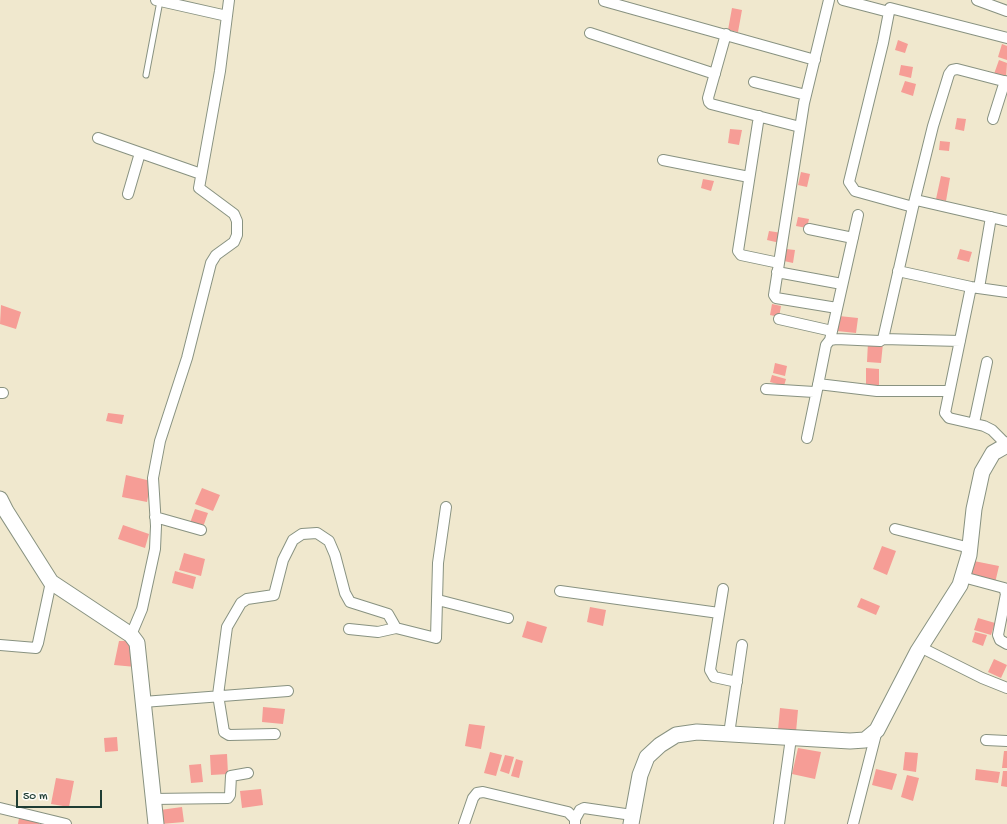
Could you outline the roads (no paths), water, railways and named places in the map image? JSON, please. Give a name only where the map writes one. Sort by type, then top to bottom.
[{"type":"street","points":[[158,0],[227,16]]},
{"type":"street","points":[[131,636],[142,609],[156,536],[153,491],[154,467],[160,441],[187,358],[212,263],[216,256],[234,242],[238,229],[234,214],[229,208],[199,188],[220,71],[229,0]]},
{"type":"street","points":[[829,0],[806,95],[800,127],[774,295],[776,298],[837,308]]},
{"type":"street","points":[[843,0],[890,7],[1007,38]]},
{"type":"street","points":[[977,0],[1007,11]]},
{"type":"street","points":[[604,1],[726,34],[814,60]]},
{"type":"street","points":[[890,7],[883,43],[849,182],[855,191],[1007,220]]},
{"type":"street","points":[[590,33],[714,74]]},
{"type":"street","points":[[726,34],[714,74],[708,98],[709,102],[711,104],[800,127]]},
{"type":"street","points":[[883,339],[933,126],[949,74],[952,70],[957,68],[1006,81],[993,119]]},
{"type":"street","points":[[754,82],[806,95]]},
{"type":"street","points":[[759,116],[739,253],[778,268],[842,284]]},
{"type":"street","points":[[98,138],[201,174]]},
{"type":"street","points":[[128,194],[140,153]]},
{"type":"street","points":[[663,160],[749,177]]},
{"type":"street","points":[[807,438],[826,345],[831,335],[858,215]]},
{"type":"street","points":[[852,824],[877,730],[920,647],[960,585],[970,548],[974,509],[982,472],[993,453],[1007,445],[992,430],[974,423],[946,416],[945,413],[960,341],[975,287],[991,217]]},
{"type":"street","points":[[809,229],[853,238]]},
{"type":"street","points":[[898,270],[975,287],[1007,292]]},
{"type":"street","points":[[779,319],[831,335],[836,338],[880,341],[883,339],[960,341]]},
{"type":"street","points":[[974,423],[987,362]]},
{"type":"street","points":[[766,389],[810,393],[817,387],[877,391],[949,391]]},
{"type":"street","points":[[0,499],[51,582],[131,636],[137,643],[152,799],[156,824]]},
{"type":"street","points":[[349,629],[378,632],[396,628],[436,638],[438,563],[446,508]]},
{"type":"street","points":[[155,517],[201,530]]},
{"type":"street","points":[[895,530],[970,548]]},
{"type":"street","points":[[275,734],[226,734],[214,696],[227,627],[243,601],[274,595],[287,550],[293,540],[302,534],[317,533],[329,541],[335,555],[345,593],[350,602],[388,614],[396,628]]},
{"type":"street","points":[[962,577],[1004,588],[1006,594],[998,635],[1000,640],[1007,644]]},
{"type":"street","points":[[0,645],[36,648],[51,582]]},
{"type":"street","points":[[723,589],[710,670],[714,677],[737,682]]},
{"type":"street","points":[[560,592],[719,613]]},
{"type":"street","points":[[438,600],[508,618]]},
{"type":"street","points":[[729,734],[742,645]]},
{"type":"street","points":[[920,647],[982,678],[1007,688]]},
{"type":"street","points":[[143,702],[288,691]]},
{"type":"street","points":[[464,824],[473,798],[478,792],[568,812],[575,821],[580,810],[584,808],[632,820],[640,775],[647,757],[660,745],[676,734],[697,732],[830,741],[865,740],[877,730]]},
{"type":"street","points":[[779,824],[791,738]]},
{"type":"street","points":[[986,740],[1007,741]]},
{"type":"street","points":[[152,799],[228,798],[230,795],[231,776],[248,773]]},
{"type":"street","points":[[0,808],[66,824]]},
{"type":"lane","points":[[146,75],[158,0]]}]
